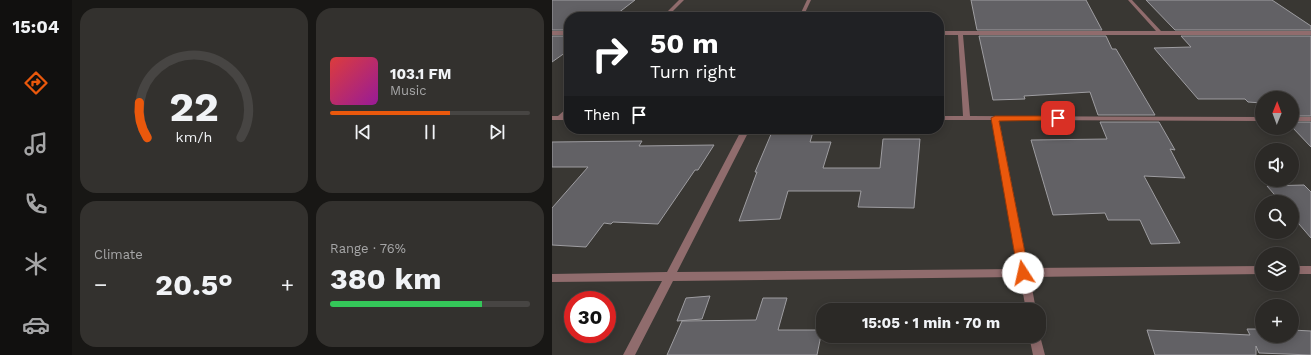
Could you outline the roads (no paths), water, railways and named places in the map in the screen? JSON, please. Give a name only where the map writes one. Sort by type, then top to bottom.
[{"type":"street","points":[[669,12],[682,0]]},
{"type":"street","points":[[803,12],[809,0]]},
{"type":"street","points":[[1130,0],[1160,33]]},
{"type":"street","points":[[552,33],[564,33]]},
{"type":"street","points":[[944,33],[1310,34]]},
{"type":"street","points":[[960,33],[967,118]]},
{"type":"street","points":[[560,118],[564,114]]},
{"type":"street","points":[[552,118],[564,118]]},
{"type":"street","points":[[944,118],[1255,119]]},
{"type":"street","points":[[995,118],[1029,303]]},
{"type":"street","points":[[1299,119],[1311,119]]},
{"type":"street","points":[[629,355],[743,134]]},
{"type":"street","points":[[552,278],[670,278],[1255,270]]},
{"type":"street","points":[[1299,270],[1311,270]]},
{"type":"street","points":[[1036,343],[1039,355]]}]
